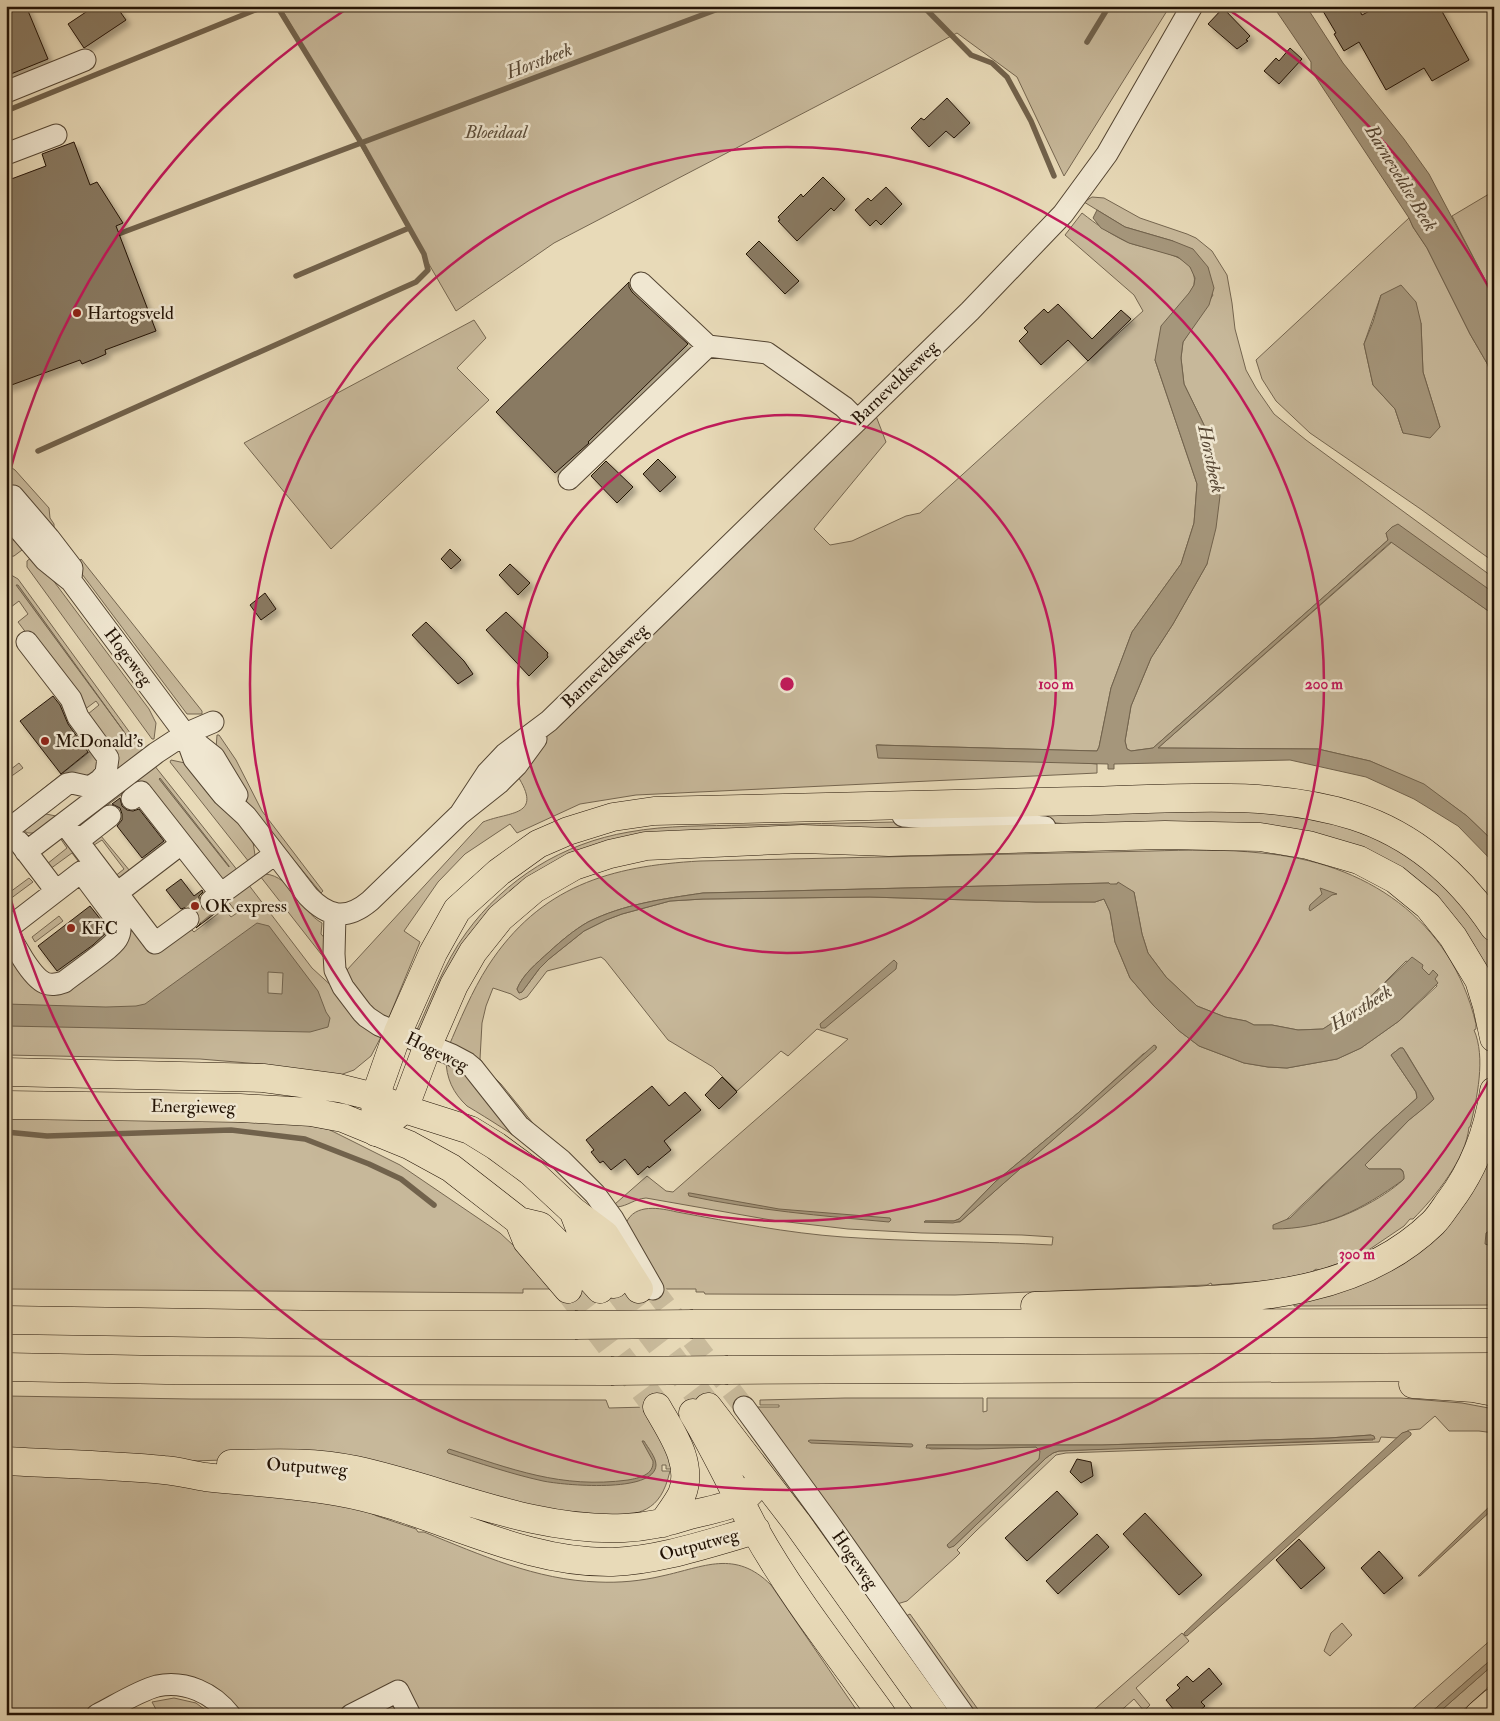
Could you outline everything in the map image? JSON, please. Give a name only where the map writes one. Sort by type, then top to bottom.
[{"type":"main road","points":[[376,1132],[375,1097],[398,1032],[433,953],[457,910],[499,872],[538,844],[568,831],[613,817],[654,811],[1247,798],[1302,803],[1328,808],[1356,817],[1400,836],[1447,870],[1477,904],[1494,927]]},
{"type":"main road","points":[[376,1132],[404,1109],[428,1045],[458,978],[473,952],[500,918],[534,888],[574,866],[610,854],[646,846],[802,839],[889,842],[1165,835],[1260,837],[1285,840],[1359,860],[1395,879],[1428,906],[1454,937],[1478,980],[1494,1038]]},
{"type":"main road","name":"Energieweg","points":[[6,1072],[263,1078],[339,1088],[375,1097]]},
{"type":"main road","points":[[897,1325],[974,1308],[1208,1301],[1246,1298],[1304,1289],[1360,1270],[1412,1240],[1433,1222],[1456,1193],[1484,1137],[1491,1112],[1494,1091]]},
{"type":"main road","points":[[375,1097],[404,1109],[470,1130],[530,1171],[573,1211],[584,1239],[628,1289]]},
{"type":"main road","name":"Energieweg","points":[[6,1105],[196,1107],[311,1112],[343,1118],[376,1132]]},
{"type":"main road","points":[[376,1132],[409,1145],[451,1168],[519,1220],[540,1226],[628,1289]]},
{"type":"main road","points":[[519,1220],[526,1241],[568,1289]]},
{"type":"main road","points":[[6,1320],[331,1326],[1494,1323]]},
{"type":"main road","points":[[6,1367],[166,1370],[728,1370],[1494,1367]]},
{"type":"main road","points":[[1135,1369],[1473,1388],[1494,1392]]},
{"type":"main road","points":[[657,1407],[676,1441],[684,1461],[685,1472],[682,1493],[663,1523]]},
{"type":"main road","points":[[718,1407],[719,1457],[756,1530],[788,1583],[882,1715]]},
{"type":"main road","name":"Hogeweg","points":[[718,1407],[753,1440],[763,1479],[934,1715]]},
{"type":"main road","name":"Outputweg","points":[[6,1461],[165,1470],[204,1477],[284,1484],[341,1492],[400,1506],[519,1549],[549,1556],[613,1562],[640,1559],[694,1548],[756,1530],[763,1479]]},
{"type":"main road","name":"Outputweg","points":[[165,1470],[204,1465],[302,1463],[354,1470],[544,1522],[592,1528],[624,1528],[663,1523],[741,1500],[763,1479]]},
{"type":"main road","points":[[1479,1715],[1494,1702]]},
{"type":"street","name":"Barneveldseweg","points":[[335,914],[347,914],[362,907],[460,814],[499,784],[517,765],[549,721],[970,312],[1063,214],[1108,154],[1192,6]]},
{"type":"street","points":[[6,92],[85,60]]},
{"type":"street","points":[[6,154],[56,135]]},
{"type":"street","points":[[641,283],[708,346],[768,353],[844,407],[857,420]]},
{"type":"street","points":[[569,479],[708,346]]},
{"type":"street","name":"Hogeweg","points":[[8,501],[50,538],[72,568],[71,580],[185,734],[194,758],[223,794],[246,816],[274,854],[317,905],[335,914],[334,964],[339,981],[367,1017],[379,1025],[467,1063],[519,1126],[561,1160],[596,1194],[613,1219],[628,1289]]},
{"type":"street","points":[[27,642],[71,699],[78,717],[106,754],[108,762],[106,773],[90,787],[69,783],[7,827],[56,891]]},
{"type":"street","points":[[26,852],[156,753],[185,734],[213,722]]},
{"type":"street","points":[[132,799],[141,792],[181,844],[216,898],[274,854]]},
{"type":"street","points":[[864,807],[896,816],[1165,835]]},
{"type":"street","points":[[78,841],[110,816]]},
{"type":"street","points":[[64,824],[155,943],[188,918]]},
{"type":"street","points":[[117,893],[181,844]]},
{"type":"street","points":[[81,872],[120,923],[119,936],[113,944],[64,982],[50,985],[40,980],[16,950],[6,930],[56,891],[81,872]]},
{"type":"street","name":"Hogeweg","points":[[718,1407],[818,1508],[964,1715]]},
{"type":"street","points":[[97,1715],[146,1690],[158,1686],[171,1685],[194,1688],[206,1694],[216,1700],[230,1715]]},
{"type":"street","points":[[351,1715],[398,1691],[410,1715]]},
{"type":"green space","name":"Bloeidaal","points":[[280,6],[1170,6],[1064,176],[1017,77],[957,33],[554,243],[456,311]]},
{"type":"green space","points":[[1494,191],[1494,297],[1452,216]]},
{"type":"green space","points":[[1092,197],[1104,198],[1140,218],[1196,238],[1212,251],[1227,275],[1235,329],[1246,370],[1274,414],[1306,440],[1494,578],[1494,593],[1386,533],[1388,540],[1153,748],[1131,751],[1127,749],[1125,741],[1131,706],[1151,658],[1207,564],[1204,425],[1184,384],[1181,358],[1183,342],[1213,295],[1173,241],[1125,227],[1084,202]]},
{"type":"green space","points":[[1082,213],[1103,229],[1127,242],[1181,259],[1194,274],[1194,285],[1155,360],[1197,484],[1194,523],[1181,564],[1132,632],[1111,688],[1097,751],[877,745],[1097,764],[1097,773],[636,795],[580,804],[517,833],[510,824],[465,854],[438,882],[404,931],[420,942],[387,1022],[370,1012],[346,971],[483,822],[513,813],[525,805],[527,799],[517,775],[548,735],[876,416],[886,442],[814,529],[830,545],[852,541],[906,516],[920,513],[1143,311],[1134,295],[1065,235]]},
{"type":"green space","points":[[1409,218],[1427,248],[1470,334],[1488,365],[1494,392],[1494,562],[1310,433],[1276,401],[1262,379],[1256,360]],"holes":[[[1381,295],[1421,323],[1423,372],[1440,427],[1403,433],[1395,409],[1373,385],[1364,344]]]},
{"type":"green space","points":[[474,320],[486,338],[457,368],[489,400],[331,549],[244,443]]},
{"type":"green space","points":[[6,464],[15,470],[49,508],[54,528],[23,498],[6,478]]},
{"type":"green space","points":[[6,537],[26,547],[14,556],[6,557]]},
{"type":"green space","points":[[1392,542],[1494,615],[1494,842],[1467,816],[1424,785],[1370,761],[1318,749],[1158,748]]},
{"type":"green space","points":[[35,556],[149,709],[156,723],[154,739],[152,739],[27,567],[27,561]]},
{"type":"green space","points":[[81,559],[202,711],[202,714],[187,714],[76,566]]},
{"type":"green space","points":[[6,572],[18,579],[144,752],[106,781],[88,714],[99,705],[96,701],[84,710],[18,622],[28,614],[19,601],[11,607],[6,601]]},
{"type":"green space","points":[[217,735],[219,735],[236,760],[262,811],[323,891],[321,893],[248,804],[216,749]]},
{"type":"green space","points":[[93,749],[103,770],[13,814],[15,811]]},
{"type":"green space","points":[[171,760],[185,763],[198,772],[253,842],[255,855],[249,862],[170,762]]},
{"type":"green space","points":[[19,763],[23,768],[6,780],[6,773]]},
{"type":"green space","points":[[154,765],[238,871],[224,881],[194,851],[199,848],[195,843],[190,846],[133,786],[105,807],[99,817],[94,811]]},
{"type":"green space","points":[[1299,809],[1414,853],[1494,938],[1494,1007],[1385,867],[1160,831],[939,814]]},
{"type":"green space","points":[[46,814],[56,816],[36,833],[24,831]]},
{"type":"green space","points":[[897,822],[931,827],[702,832],[564,858],[421,1036],[415,1034],[451,957],[481,914],[517,880],[537,866],[581,845],[605,837],[658,828]]},
{"type":"green space","points":[[63,835],[148,946],[190,928],[194,932],[219,913],[216,909],[221,905],[231,917],[237,913],[227,900],[248,884],[312,968],[383,1033],[371,1056],[354,1070],[340,1075],[260,1064],[200,1059],[6,1055],[6,957],[11,953],[37,983],[127,942],[131,931],[72,853],[50,869],[47,864],[67,848],[60,838]]},
{"type":"green space","points":[[101,836],[130,871],[123,880],[114,877],[124,869],[102,840],[91,847],[89,842]]},
{"type":"green space","points":[[1206,850],[1261,853],[1299,859],[1335,869],[1369,883],[1398,903],[1425,926],[1447,954],[1464,987],[1476,1024],[1476,1029],[1474,1030],[1478,1041],[1480,1065],[1475,1104],[1467,1139],[1456,1164],[1440,1189],[1413,1219],[1410,1219],[1404,1226],[1370,1249],[1323,1269],[1316,1269],[1312,1272],[1295,1276],[1265,1281],[1212,1285],[1211,1283],[1207,1285],[955,1295],[705,1294],[704,1292],[696,1292],[696,1289],[659,1289],[626,1223],[635,1212],[649,1208],[780,1230],[843,1237],[1052,1245],[1053,1237],[848,1229],[771,1220],[646,1198],[617,1207],[615,1204],[647,1176],[666,1191],[673,1192],[848,1039],[817,1029],[788,1056],[781,1051],[737,1091],[713,1067],[668,1040],[601,957],[547,971],[527,997],[520,1000],[511,994],[493,988],[486,1006],[482,1023],[480,1059],[545,1138],[448,1048],[471,996],[488,966],[508,939],[530,917],[554,899],[580,885],[607,875],[636,868],[700,861]],"holes":[[[1109,883],[1110,885],[1117,884],[1134,892],[1142,934],[1148,953],[1166,977],[1197,1006],[1225,1017],[1246,1021],[1254,1025],[1272,1025],[1298,1030],[1323,1029],[1366,1001],[1406,961],[1422,968],[1429,975],[1438,975],[1434,979],[1437,986],[1399,1021],[1361,1048],[1337,1059],[1287,1068],[1268,1067],[1244,1063],[1199,1046],[1178,1030],[1154,1006],[1130,978],[1115,942],[1110,912],[1104,899],[1095,902],[1036,902],[870,897],[670,901],[622,914],[584,931],[549,959],[522,992],[519,993],[517,989],[523,978],[535,965],[583,925],[630,906],[659,900],[703,893]],[[1157,1047],[960,1222],[924,1222],[954,1221],[959,1219],[995,1182],[1078,1113],[1143,1054]],[[1400,1048],[1403,1048],[1433,1097],[1433,1100],[1409,1120],[1365,1165],[1369,1169],[1401,1169],[1404,1179],[1372,1202],[1333,1219],[1306,1225],[1285,1221],[1417,1098],[1416,1092],[1391,1055]]]},
{"type":"green space","points":[[265,874],[274,876],[289,887],[314,918],[322,923],[321,934],[329,943],[328,963],[260,876]]},
{"type":"green space","points":[[29,878],[33,882],[6,902],[6,895]]},
{"type":"green space","points":[[59,916],[63,921],[35,942],[32,937]]},
{"type":"green space","points":[[446,1059],[458,1064],[470,1074],[512,1127],[557,1164],[592,1199],[616,1235],[640,1283],[625,1261],[597,1211],[570,1180],[537,1152],[462,1101],[449,1079]]},
{"type":"green space","points":[[6,1116],[294,1123],[328,1129],[400,1165],[500,1233],[527,1258],[554,1289],[523,1289],[523,1293],[6,1289]]},
{"type":"green space","points":[[1494,1126],[1494,1231],[1489,1231],[1489,1246],[1494,1247],[1494,1305],[1294,1306],[1293,1299],[1378,1271]]},
{"type":"green space","points":[[6,1396],[191,1399],[606,1400],[609,1408],[647,1407],[667,1444],[671,1469],[666,1469],[666,1465],[662,1465],[662,1471],[670,1471],[661,1496],[654,1504],[638,1513],[603,1519],[255,1459],[192,1461],[6,1452]]},
{"type":"green space","points":[[983,1398],[983,1412],[987,1411],[987,1398],[1401,1398],[1462,1403],[1494,1409],[1494,1433],[1449,1431],[1435,1416],[1420,1429],[1409,1430],[1397,1438],[1381,1437],[1379,1442],[1066,1453],[1056,1455],[957,1550],[960,1553],[956,1557],[907,1601],[897,1604],[751,1407],[779,1407],[779,1405],[760,1405],[760,1400]],"holes":[[[1371,1435],[1373,1440],[1059,1451],[1046,1458],[954,1546],[947,1546],[1039,1459],[1041,1453],[1036,1447],[931,1449],[926,1446],[1102,1445]]]},
{"type":"green space","points":[[6,1471],[191,1481],[357,1507],[416,1529],[418,1532],[424,1532],[509,1565],[553,1577],[575,1580],[622,1582],[662,1576],[705,1565],[732,1564],[745,1567],[758,1574],[771,1585],[860,1715],[665,1715],[664,1713],[660,1715],[435,1715],[433,1711],[425,1715],[418,1715],[400,1680],[332,1715],[240,1715],[235,1708],[143,1683],[78,1715],[6,1715]]},
{"type":"green space","points":[[910,1614],[982,1715],[971,1715],[906,1616]]},
{"type":"green space","points":[[1342,1623],[1352,1635],[1330,1656],[1324,1651],[1331,1633]]},
{"type":"green space","points":[[1182,1633],[1189,1641],[1136,1688],[1150,1705],[1144,1711],[1134,1699],[1116,1715],[1088,1715]]},
{"type":"green space","points":[[1494,1637],[1494,1657],[1428,1715],[1406,1715]]},
{"type":"green space","points":[[1494,1664],[1494,1682],[1458,1715],[1436,1715]]},
{"type":"green space","points":[[174,1698],[196,1703],[212,1715],[159,1715],[152,1702]]},
{"type":"water","name":"Barneveldse Beek","points":[[1273,6],[1306,6],[1343,63],[1404,139],[1429,174],[1494,297],[1494,392],[1488,365],[1470,334],[1427,248],[1311,70],[1311,62]]},
{"type":"water","points":[[1097,210],[1125,227],[1193,249],[1208,267],[1214,288],[1209,305],[1183,342],[1181,358],[1184,384],[1204,425],[1214,456],[1220,496],[1216,528],[1207,564],[1151,658],[1131,706],[1125,741],[1127,749],[1131,751],[1153,748],[1388,540],[1386,533],[1398,524],[1494,593],[1494,615],[1391,542],[1158,748],[1318,749],[1370,761],[1424,784],[1467,816],[1494,842],[1494,863],[1458,826],[1414,799],[1366,777],[1290,760],[1114,764],[1114,769],[1108,769],[1108,764],[878,758],[876,745],[1097,751],[1111,688],[1132,632],[1181,564],[1194,523],[1197,484],[1155,360],[1161,326],[1189,293],[1194,285],[1195,278],[1190,267],[1178,257],[1129,243],[1101,228],[1093,218]]},
{"type":"water","points":[[1401,285],[1416,302],[1421,323],[1423,372],[1440,427],[1430,438],[1403,433],[1395,409],[1373,385],[1364,344],[1381,295]]},
{"type":"water","points":[[16,585],[18,585],[130,740]]},
{"type":"water","points":[[159,779],[229,866],[229,867]]},
{"type":"water","points":[[1118,882],[1134,892],[1142,934],[1148,953],[1166,977],[1197,1006],[1225,1017],[1246,1021],[1254,1025],[1272,1025],[1298,1030],[1323,1029],[1366,1001],[1412,957],[1423,965],[1422,968],[1429,975],[1433,970],[1438,975],[1435,979],[1438,983],[1399,1021],[1361,1048],[1337,1059],[1287,1068],[1268,1067],[1244,1063],[1199,1046],[1178,1030],[1154,1006],[1130,978],[1115,942],[1110,912],[1104,899],[1095,902],[1036,902],[870,897],[670,901],[622,914],[584,931],[549,959],[522,992],[519,993],[517,989],[523,978],[535,965],[583,925],[630,906],[659,900],[703,893],[1117,884]]},
{"type":"water","points":[[1320,888],[1337,894],[1332,895],[1310,911],[1310,905],[1322,894]]},
{"type":"water","points":[[257,923],[269,926],[318,991],[330,1018],[328,1027],[310,1032],[6,1026],[6,1004],[106,1007],[145,1004]],"holes":[[[268,972],[283,973],[282,994],[268,993]]]},
{"type":"water","points":[[894,960],[897,963],[896,969],[825,1028],[821,1028],[820,1024]]},
{"type":"water","points":[[1154,1045],[1156,1049],[961,1221],[953,1223],[924,1222],[954,1221],[959,1219],[995,1182],[1078,1113]]},
{"type":"water","points":[[1400,1048],[1403,1048],[1434,1099],[1409,1120],[1365,1165],[1369,1169],[1400,1169],[1404,1174],[1403,1180],[1357,1209],[1342,1216],[1309,1226],[1273,1229],[1273,1225],[1290,1218],[1417,1098],[1416,1092],[1391,1055]]},
{"type":"water","points":[[688,1193],[779,1209],[890,1218],[891,1220],[889,1222],[764,1209],[689,1196]]},
{"type":"water","points":[[1494,1231],[1494,1247],[1485,1244],[1486,1233]]},
{"type":"water","points":[[1408,1431],[1411,1435],[1187,1636],[1184,1635],[1202,1616],[1402,1433]]},
{"type":"water","points":[[1371,1435],[1375,1439],[1059,1451],[1046,1458],[954,1546],[949,1548],[947,1545],[1039,1459],[1040,1451],[1036,1447],[926,1448],[927,1445],[1102,1445]]},
{"type":"water","points":[[642,1441],[644,1441],[656,1462],[652,1474],[641,1480],[625,1484],[606,1485],[543,1481],[495,1468],[448,1453],[447,1451],[449,1449],[494,1464],[537,1475],[581,1482],[604,1482],[641,1477],[651,1470],[653,1461]]},
{"type":"water","points":[[808,1441],[912,1444],[913,1446],[811,1443]]},
{"type":"water","points":[[1494,1502],[1494,1508],[1418,1576]]},
{"type":"water","points":[[1494,1657],[1494,1664],[1436,1715],[1428,1715]]},
{"type":"building","points":[[6,6],[26,6],[48,59],[6,76]]},
{"type":"building","points":[[95,6],[116,6],[126,20],[84,48],[68,24]]},
{"type":"building","points":[[1320,6],[1357,6],[1362,15],[1379,6],[1439,6],[1469,60],[1432,81],[1424,68],[1386,90],[1359,42],[1344,51]]},
{"type":"building","points":[[1223,8],[1250,36],[1246,40],[1248,41],[1237,49],[1208,24]]},
{"type":"building","points":[[1290,48],[1302,59],[1279,84],[1264,71],[1276,58],[1279,61]]},
{"type":"building","points":[[947,98],[970,123],[954,138],[946,131],[929,147],[911,128],[921,118],[924,120]]},
{"type":"building","points":[[74,142],[90,185],[97,182],[123,223],[116,226],[156,331],[105,350],[106,354],[82,364],[80,360],[6,387],[6,181],[46,166],[42,154]]},
{"type":"building","points":[[823,177],[845,199],[834,211],[831,208],[797,241],[778,221],[780,220],[778,217],[801,194],[803,197]]},
{"type":"building","points":[[886,187],[902,204],[881,225],[876,220],[870,226],[855,210],[868,198],[871,201]]},
{"type":"building","points":[[759,241],[799,281],[785,294],[746,254]]},
{"type":"building","points":[[629,282],[632,292],[688,344],[589,443],[555,473],[496,412]]},
{"type":"building","points":[[1058,304],[1092,339],[1121,310],[1131,319],[1088,361],[1068,340],[1041,365],[1019,341],[1028,332],[1024,328],[1044,309],[1048,313]]},
{"type":"building","points":[[658,459],[676,477],[660,492],[643,474]]},
{"type":"building","points":[[606,461],[633,487],[617,503],[591,476]]},
{"type":"building","points":[[450,549],[461,560],[451,569],[441,559]]},
{"type":"building","points":[[510,564],[530,583],[518,595],[499,575]]},
{"type":"building","points":[[265,593],[276,609],[261,620],[250,605]]},
{"type":"building","points":[[506,612],[548,653],[548,657],[529,676],[486,630]]},
{"type":"building","points":[[426,622],[464,661],[473,674],[458,684],[412,635]]},
{"type":"building","points":[[53,696],[60,705],[68,724],[88,752],[61,774],[20,721]]},
{"type":"building","points":[[120,798],[122,806],[127,810],[139,809],[164,841],[142,858],[117,826],[122,820],[122,814],[120,808],[112,804]]},
{"type":"building","points":[[181,879],[194,896],[202,890],[203,892],[199,896],[201,909],[206,913],[218,911],[196,928],[200,924],[198,911],[193,907],[181,909],[166,890]]},
{"type":"building","points":[[90,906],[108,929],[107,932],[93,945],[57,971],[38,946]]},
{"type":"building","points":[[722,1077],[737,1092],[719,1109],[705,1095]]},
{"type":"building","points":[[652,1086],[669,1106],[685,1092],[701,1110],[664,1141],[671,1150],[649,1168],[648,1166],[638,1175],[625,1159],[611,1170],[603,1161],[600,1163],[591,1152],[594,1150],[586,1140]]},
{"type":"building","points":[[1077,1459],[1091,1462],[1093,1476],[1081,1483],[1070,1472]]},
{"type":"building","points":[[1057,1491],[1078,1514],[1027,1561],[1005,1538]]},
{"type":"building","points":[[1145,1513],[1202,1575],[1179,1595],[1123,1534]]},
{"type":"building","points":[[1097,1534],[1109,1547],[1058,1594],[1046,1581]]},
{"type":"building","points":[[1299,1539],[1325,1568],[1301,1589],[1276,1560]]},
{"type":"building","points":[[1379,1551],[1403,1578],[1384,1594],[1361,1568]]},
{"type":"building","points":[[1209,1668],[1222,1684],[1201,1702],[1205,1706],[1195,1715],[1178,1715],[1166,1700],[1180,1688],[1177,1685],[1187,1676],[1193,1682]]},
{"type":"waterway","points":[[6,111],[265,6]]},
{"type":"waterway","points":[[38,451],[416,282],[428,270],[424,254],[362,144],[277,6]]},
{"type":"waterway","name":"Horstbeek","points":[[113,236],[726,6]]},
{"type":"waterway","name":"Horstbeek","points":[[923,6],[971,55],[992,63],[1007,77],[1031,121],[1054,176]]},
{"type":"waterway","points":[[1087,42],[1109,6]]},
{"type":"waterway","points":[[296,276],[409,228]]},
{"type":"waterway","points":[[6,1132],[47,1136],[231,1130],[305,1139],[369,1164],[401,1179],[434,1205]]},
{"type":"tunnel","points":[[188,919],[210,901]]},
{"type":"tunnel","points":[[568,1289],[657,1407]]},
{"type":"tunnel","points":[[618,1289],[708,1407]]},
{"type":"tunnel","points":[[653,1289],[744,1407]]},
{"type":"place","name":"Hartogsveld","points":[[77,313]]},
{"type":"place","name":"McDonald's","points":[[45,741]]},
{"type":"place","name":"OK express","points":[[195,906]]},
{"type":"place","name":"KFC","points":[[71,928]]}]
